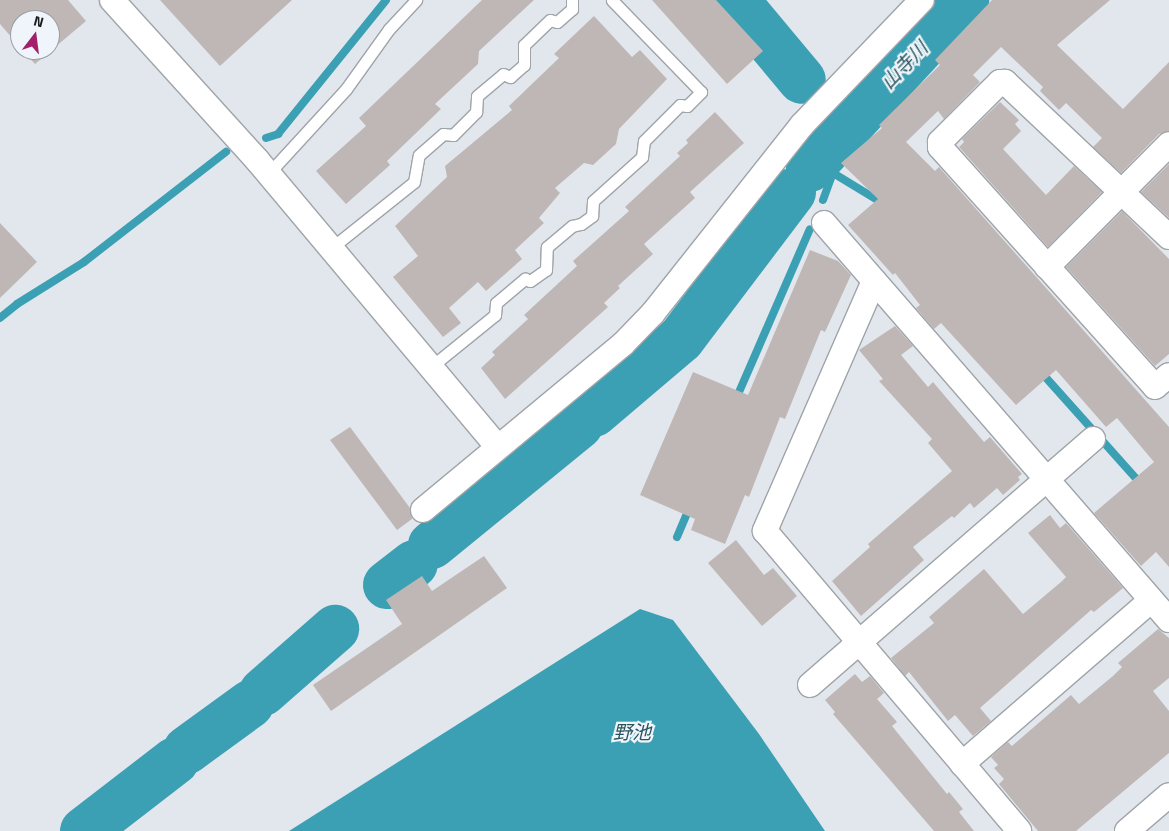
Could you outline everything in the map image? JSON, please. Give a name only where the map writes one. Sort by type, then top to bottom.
[{"type":"street","points":[[112,0],[269,173],[330,249],[432,366],[497,446]]},
{"type":"street","points":[[423,510],[497,446],[623,344],[653,313],[802,125],[922,0]]},
{"type":"street","points":[[1169,237],[1005,82],[1000,82],[940,142],[940,147],[1155,387],[1169,375]]},
{"type":"street","points":[[1047,267],[1123,194],[1169,144]]},
{"type":"street","points":[[824,223],[1048,478],[1169,620]]},
{"type":"street","points":[[874,282],[765,531],[858,644],[1019,831]]},
{"type":"street","points":[[810,685],[1094,439]]},
{"type":"street","points":[[962,764],[1151,600]]},
{"type":"street","points":[[1127,831],[1167,801]]},
{"type":"lane","points":[[269,173],[346,89],[389,29],[416,0]]},
{"type":"lane","points":[[330,249],[414,182],[419,155],[443,134],[453,135],[476,112],[477,96],[503,74],[510,77],[524,65],[524,45],[550,20],[557,22],[572,9],[572,0]]},
{"type":"lane","points":[[432,366],[495,315],[496,303],[525,279],[530,281],[546,270],[547,246],[572,226],[581,224],[592,216],[593,201],[642,157],[644,141],[680,105],[687,106],[701,92],[612,0]]},
{"type":"water","name":"野池","points":[[640,609],[673,620],[759,734],[825,831],[289,831]]},
{"type":"building","points":[[0,0],[68,0],[86,21],[60,43],[60,10],[10,10],[10,36],[0,24]]},
{"type":"building","points":[[160,0],[292,0],[220,66]]},
{"type":"building","points":[[482,0],[534,0],[479,51],[478,64],[435,104],[441,109],[387,161],[390,165],[346,204],[316,171],[366,126],[359,118]]},
{"type":"building","points":[[652,0],[716,0],[763,51],[727,84]]},
{"type":"building","points":[[992,0],[1110,0],[1057,45],[1123,109],[1169,62],[1169,131],[1159,134],[1121,173],[1093,147],[1102,138],[1066,103],[1059,110],[1040,91],[1043,87],[1001,47],[973,75],[980,82],[944,119],[938,111],[906,142],[935,171],[939,167],[1169,427],[1169,567],[1156,552],[1141,566],[1094,513],[1154,462],[1117,418],[1106,427],[1056,370],[1016,405],[941,323],[934,329],[916,308],[920,305],[895,273],[893,275],[848,225],[878,199],[841,163],[882,128],[879,125],[940,65],[935,60]]},
{"type":"building","points":[[594,16],[632,57],[640,50],[667,79],[619,129],[616,144],[593,165],[584,163],[555,188],[560,193],[539,218],[544,223],[515,250],[522,259],[486,291],[478,282],[449,308],[461,323],[443,337],[393,277],[418,256],[395,226],[447,177],[445,166],[512,110],[509,106],[559,58],[554,54]]},
{"type":"building","points":[[31,60],[40,60],[35,64]]},
{"type":"building","points":[[1000,102],[1019,120],[1015,124],[1021,131],[1003,149],[1046,195],[1074,166],[1102,192],[1048,247],[959,147],[964,142],[962,139]]},
{"type":"building","points":[[715,112],[744,143],[690,192],[695,198],[644,244],[653,254],[618,286],[620,288],[604,303],[608,307],[505,399],[481,368],[495,355],[492,352],[528,319],[524,315],[577,266],[573,261],[629,211],[625,207],[680,156],[677,153],[688,143],[686,140]]},
{"type":"building","points":[[1169,164],[1169,218],[1141,192]]},
{"type":"building","points":[[1122,211],[1169,259],[1169,354],[1155,366],[1066,267]]},
{"type":"building","points":[[0,223],[37,262],[0,298]]},
{"type":"building","points":[[810,250],[838,261],[851,275],[825,332],[821,330],[785,419],[780,417],[749,497],[745,495],[725,544],[691,530],[695,519],[640,495],[693,372],[748,395]]},
{"type":"building","points":[[895,326],[913,346],[901,355],[928,387],[933,382],[984,442],[990,437],[1022,474],[1018,477],[1020,480],[1003,495],[997,488],[974,508],[970,503],[954,518],[952,516],[913,547],[924,560],[861,616],[832,581],[870,547],[868,544],[952,471],[928,443],[932,439],[879,381],[883,379],[859,350]]},
{"type":"building","points":[[350,427],[410,508],[412,519],[397,530],[330,440]]},
{"type":"building","points":[[1050,515],[1060,528],[1066,523],[1123,588],[1094,612],[1091,610],[980,708],[991,721],[973,736],[955,715],[948,721],[909,672],[905,676],[891,658],[934,623],[929,617],[984,569],[1023,614],[1061,582],[1066,577],[1028,533]]},
{"type":"building","points":[[736,540],[764,575],[773,568],[797,596],[762,626],[708,563]]},
{"type":"building","points":[[484,556],[507,588],[331,711],[313,685],[402,624],[386,600],[422,576],[432,591]]},
{"type":"building","points":[[1158,629],[1169,638],[1169,678],[1153,691],[1169,711],[1169,753],[1076,831],[1038,831],[999,784],[1004,779],[994,768],[998,765],[991,757],[1008,742],[1012,746],[1071,695],[1079,704],[1113,676],[1122,667],[1118,663]]},
{"type":"building","points":[[855,674],[862,682],[870,676],[884,693],[877,699],[897,722],[892,726],[947,794],[949,792],[963,809],[959,812],[974,831],[934,831],[833,714],[835,712],[825,700]]},
{"type":"waterway","points":[[266,138],[278,134],[386,0]]},
{"type":"waterway","name":"山寺川","points":[[735,0],[802,80]]},
{"type":"waterway","name":"山寺川","points":[[810,168],[965,0]]},
{"type":"waterway","points":[[0,318],[17,304],[84,262],[226,152]]},
{"type":"waterway","points":[[815,162],[884,204]]},
{"type":"waterway","points":[[823,200],[832,175]]},
{"type":"waterway","points":[[594,413],[681,339],[792,192]]},
{"type":"waterway","points":[[736,399],[810,229]]},
{"type":"waterway","points":[[1040,371],[1142,485]]},
{"type":"waterway","points":[[432,545],[579,425]]},
{"type":"waterway","points":[[677,537],[690,506]]},
{"type":"waterway","points":[[387,585],[414,564]]},
{"type":"waterway","points":[[263,692],[335,629]]},
{"type":"waterway","points":[[187,750],[250,704]]},
{"type":"waterway","points":[[84,831],[175,761]]}]
